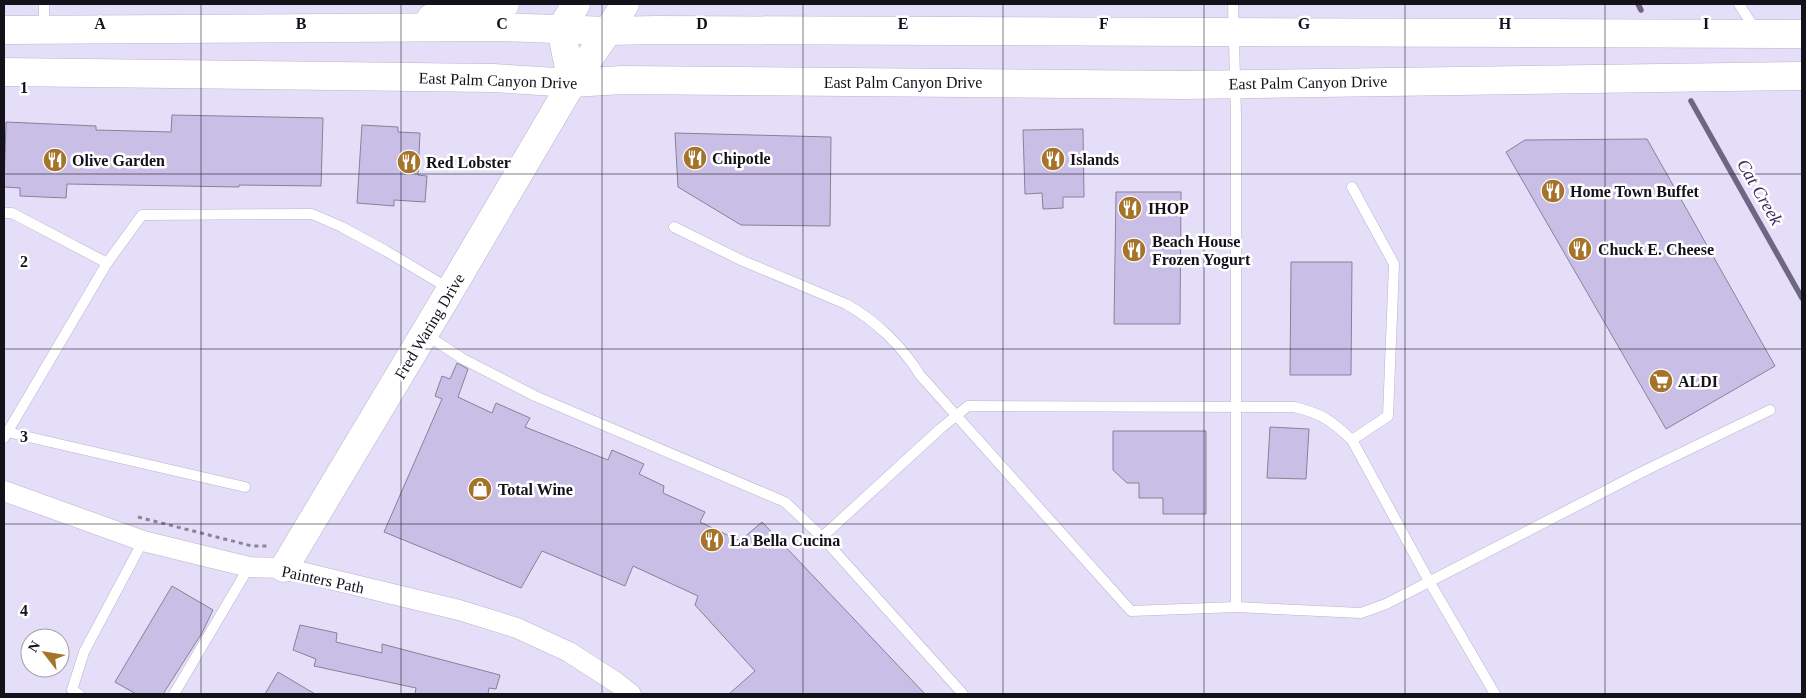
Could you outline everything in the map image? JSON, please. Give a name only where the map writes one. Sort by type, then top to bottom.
[{"type":"main road","points":[[399,28],[463,9],[505,4]]},
{"type":"main road","points":[[572,83],[561,29],[576,4]]},
{"type":"main road","name":"Fred Waring Drive","points":[[284,568],[572,83],[624,4]]},
{"type":"main road","points":[[4,30],[44,17],[399,28],[500,27],[608,31],[1802,34]]},
{"type":"main road","name":"East Palm Canyon Drive","points":[[4,72],[494,78],[572,83],[622,80],[1184,84],[1802,76]]},
{"type":"street","name":"Painters Path","points":[[4,491],[143,541],[249,567],[284,568],[459,610],[518,628],[569,652],[618,683],[630,694]]},
{"type":"lane","points":[[1233,4],[1236,83],[1236,608]]},
{"type":"lane","points":[[1739,4],[1758,34]]},
{"type":"lane","points":[[1352,188],[1394,264],[1388,416],[1352,440]]},
{"type":"lane","points":[[4,213],[12,213],[107,263]]},
{"type":"lane","points":[[245,487],[5,435],[107,263],[142,215],[312,214],[342,226],[451,289]]},
{"type":"lane","points":[[674,227],[743,261],[858,310],[908,356],[920,375],[1131,610],[1236,608],[1361,613],[1386,604],[1429,580],[1644,471],[1770,410]]},
{"type":"lane","points":[[424,334],[463,359],[535,396],[785,502],[822,537],[963,694]]},
{"type":"lane","points":[[822,537],[968,406],[1294,407],[1313,411],[1334,423],[1352,440],[1494,694]]},
{"type":"lane","points":[[73,693],[84,652],[143,541]]},
{"type":"lane","points":[[174,694],[249,567]]},
{"type":"building","points":[[172,115],[323,118],[321,186],[239,185],[239,187],[67,184],[66,198],[20,196],[20,188],[4,187],[6,122],[96,126],[96,130],[171,132]]},
{"type":"building","points":[[362,125],[398,127],[398,132],[420,133],[418,175],[427,176],[425,202],[394,200],[394,206],[357,203]]},
{"type":"building","points":[[1083,129],[1084,197],[1063,197],[1063,208],[1043,209],[1042,193],[1025,194],[1023,130]]},
{"type":"building","points":[[675,133],[831,137],[830,226],[741,225],[678,187]]},
{"type":"building","points":[[1647,139],[1775,366],[1666,429],[1506,152],[1525,140]]},
{"type":"building","points":[[1116,192],[1181,192],[1180,324],[1114,324]]},
{"type":"building","points":[[1291,262],[1352,262],[1351,375],[1290,375]]},
{"type":"building","points":[[457,363],[468,369],[458,397],[492,413],[496,403],[530,418],[525,427],[608,460],[612,450],[644,464],[639,474],[664,486],[663,493],[705,512],[700,522],[740,541],[762,522],[925,694],[729,694],[755,671],[695,605],[698,596],[633,566],[625,586],[542,551],[521,588],[384,532],[442,399],[435,396],[442,376],[450,379]]},
{"type":"building","points":[[1270,427],[1309,429],[1306,479],[1267,478]]},
{"type":"building","points":[[1113,431],[1206,431],[1206,514],[1163,514],[1163,498],[1139,498],[1139,483],[1127,483],[1113,470]]},
{"type":"building","points":[[172,586],[213,610],[202,633],[163,694],[136,694],[115,682]]},
{"type":"building","points":[[300,625],[337,633],[336,642],[382,653],[382,644],[500,675],[496,689],[489,688],[488,694],[415,694],[416,688],[314,666],[316,659],[293,650]]},
{"type":"building","points":[[278,672],[315,694],[265,694]]},
{"type":"waterway","name":"Cat Creek","points":[[1638,4],[1641,10]]},
{"type":"waterway","name":"Cat Creek","points":[[1691,101],[1802,298]]},
{"type":"place","name":"Chipotle","points":[[695,158]]},
{"type":"place","name":"Islands","points":[[1053,159]]},
{"type":"place","name":"Olive Garden","points":[[55,160]]},
{"type":"place","name":"Red Lobster","points":[[409,162]]},
{"type":"place","name":"Home Town Buffet","points":[[1553,191]]},
{"type":"place","name":"IHOP","points":[[1130,208]]},
{"type":"place","name":"Chuck E. Cheese","points":[[1580,249]]},
{"type":"place","name":"Beach House Frozen Yogurt","points":[[1134,250]]},
{"type":"place","name":"ALDI","points":[[1661,381]]},
{"type":"place","name":"Total Wine","points":[[480,489]]},
{"type":"place","name":"La Bella Cucina","points":[[712,540]]}]
